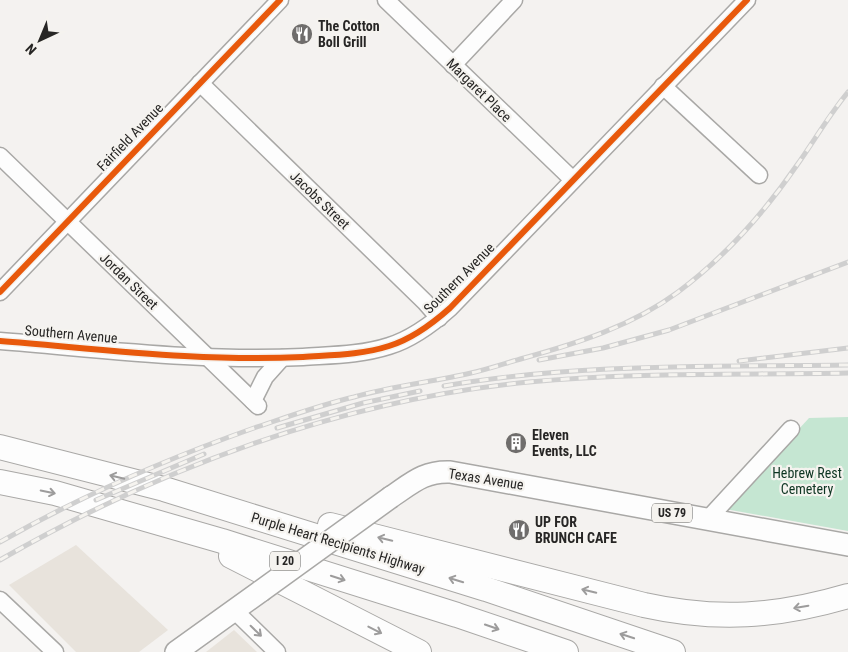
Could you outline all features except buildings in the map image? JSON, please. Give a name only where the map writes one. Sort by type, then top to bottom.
[{"type":"highway","name":"Purple Heart Recipients Highway","points":[[0,447],[164,489],[523,601],[673,652]]},
{"type":"highway","name":"I 20","points":[[0,482],[55,493],[176,527],[566,652]]},
{"type":"highway","points":[[164,489],[298,517],[644,605],[694,614],[721,616],[764,613],[808,606],[848,596]]},
{"type":"highway","points":[[176,527],[419,652]]},
{"type":"main road","name":"Texas Avenue","points":[[176,652],[391,497],[427,474],[439,472],[450,472],[848,545]]},
{"type":"street","name":"Fairfield Avenue","points":[[0,292],[280,0]]},
{"type":"street","name":"Margaret Place","points":[[386,0],[573,180]]},
{"type":"street","points":[[453,65],[514,0]]},
{"type":"street","name":"Southern Avenue","points":[[0,341],[208,358],[282,358],[368,351],[403,340],[416,334],[439,318],[747,0]]},
{"type":"street","name":"Jacobs Street","points":[[200,83],[425,302],[439,318]]},
{"type":"street","points":[[663,86],[760,175]]},
{"type":"street","name":"Jordan Street","points":[[0,156],[255,403],[264,376],[282,358]]},
{"type":"street","points":[[708,519],[791,429]]},
{"type":"street","points":[[0,600],[55,652]]},
{"type":"street","points":[[234,610],[278,652]]},
{"type":"shaded area","points":[[76,545],[168,630],[139,652],[76,652],[9,585]]},
{"type":"shaded area","points":[[234,630],[257,652],[206,652]]},
{"type":"green space","name":"Hebrew Rest Cemetery","points":[[848,417],[848,531],[725,509],[809,418]]},
{"type":"railway","points":[[0,542],[61,509],[124,479],[254,428],[341,400],[491,368],[604,332],[642,315],[678,292],[712,264],[743,233],[784,183],[848,92]]},
{"type":"railway","points":[[539,360],[603,348],[669,330],[848,262]]},
{"type":"railway","points":[[739,361],[848,348]]},
{"type":"railway","points":[[444,386],[544,373],[595,370],[696,366],[848,365]]},
{"type":"railway","points":[[0,560],[62,526],[125,495],[190,468],[256,443],[323,422],[391,404],[460,391],[569,379],[649,375],[848,373]]},
{"type":"railway","points":[[277,428],[363,403],[420,391]]},
{"type":"railway","points":[[96,500],[204,454]]},
{"type":"cycle path","points":[[0,292],[280,0]]},
{"type":"cycle path","points":[[0,341],[152,354],[265,358],[357,353],[378,349],[406,339],[429,325],[450,308],[747,0]]},
{"type":"place","name":"The Cotton Boll Grill","points":[[302,34]]},
{"type":"place","name":"Eleven Events, LLC","points":[[516,443]]},
{"type":"place","name":"UP FOR BRUNCH CAFE","points":[[519,530]]}]
